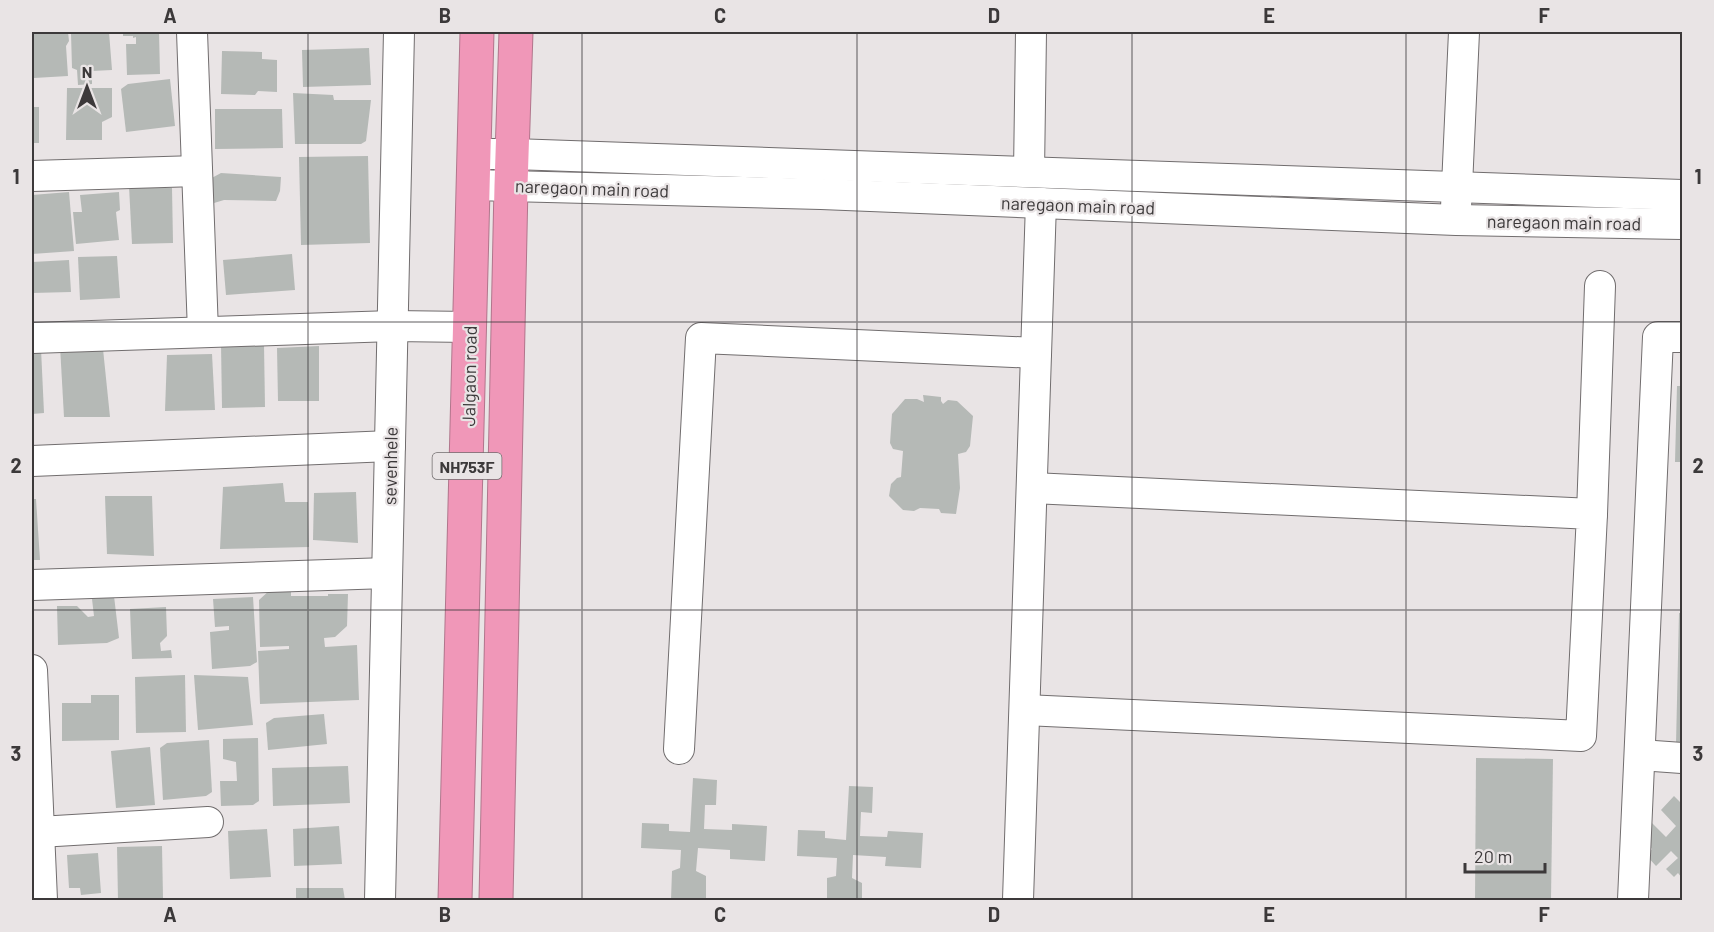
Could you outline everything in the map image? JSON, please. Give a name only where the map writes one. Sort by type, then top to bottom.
[{"type":"highway","name":"Jalgaon road","points":[[455,900],[477,32]]},
{"type":"highway","name":"NH753F","points":[[496,900],[516,32]]},
{"type":"street","points":[[192,32],[203,332]]},
{"type":"street","name":"sevenhele","points":[[380,900],[399,32]]},
{"type":"street","points":[[1029,172],[1031,32]]},
{"type":"street","points":[[1456,220],[1464,32]]},
{"type":"street","name":"naregaon main road","points":[[474,169],[1029,172],[1457,189],[1683,195]]},
{"type":"street","name":"naregaon main road","points":[[512,170],[821,194],[1456,220],[1683,224]]},
{"type":"street","points":[[32,176],[197,171]]},
{"type":"street","points":[[1018,900],[1041,203]]},
{"type":"street","points":[[1025,710],[1581,736],[1600,286]]},
{"type":"street","points":[[32,338],[393,326],[470,327]]},
{"type":"street","points":[[1633,900],[1658,337],[1683,337]]},
{"type":"street","points":[[679,749],[701,338],[1036,353]]},
{"type":"street","points":[[32,462],[390,446]]},
{"type":"street","points":[[1032,488],[1592,514]]},
{"type":"street","points":[[32,585],[387,573]]},
{"type":"street","points":[[32,670],[42,900]]},
{"type":"street","points":[[1640,754],[1683,758]]},
{"type":"street","points":[[39,832],[208,822]]},
{"type":"building","points":[[32,32],[68,32],[69,41],[66,46],[68,76],[34,78],[32,86]]},
{"type":"building","points":[[109,32],[112,70],[92,71],[92,84],[78,85],[77,70],[72,68],[71,33]]},
{"type":"building","points":[[123,32],[159,32],[160,74],[127,75],[126,44],[136,44],[136,37],[123,36]]},
{"type":"building","points":[[369,48],[371,85],[303,87],[302,50]]},
{"type":"building","points":[[222,51],[262,52],[262,59],[277,60],[277,92],[258,91],[255,95],[221,94]]},
{"type":"building","points":[[170,79],[175,126],[126,132],[121,89],[128,84]]},
{"type":"building","points":[[67,88],[112,88],[112,117],[102,122],[102,140],[66,140]]},
{"type":"building","points":[[293,93],[333,95],[334,100],[371,100],[366,141],[361,144],[295,144]]},
{"type":"building","points":[[32,107],[39,107],[39,143],[32,143]]},
{"type":"building","points":[[215,109],[282,109],[283,148],[215,149]]},
{"type":"building","points":[[368,156],[370,243],[301,245],[299,157]]},
{"type":"building","points":[[221,173],[281,177],[280,191],[276,201],[224,200],[214,203],[207,197],[208,180]]},
{"type":"building","points":[[129,186],[172,188],[173,243],[132,244]]},
{"type":"building","points":[[69,192],[74,251],[32,254],[32,195]]},
{"type":"building","points":[[119,192],[120,210],[116,212],[119,240],[76,244],[73,212],[82,212],[80,195]]},
{"type":"building","points":[[292,254],[295,290],[226,295],[223,260]]},
{"type":"building","points":[[117,256],[120,298],[80,300],[78,257]]},
{"type":"building","points":[[69,260],[71,292],[32,293],[32,262]]},
{"type":"building","points":[[221,343],[264,345],[265,407],[222,408]]},
{"type":"building","points":[[60,346],[103,349],[110,417],[64,417]]},
{"type":"building","points":[[319,346],[319,401],[278,401],[277,348]]},
{"type":"building","points":[[41,349],[44,413],[32,414],[32,350]]},
{"type":"building","points":[[212,354],[215,410],[165,411],[167,355]]},
{"type":"building","points":[[1677,386],[1682,386],[1682,462],[1675,462]]},
{"type":"building","points":[[923,395],[941,397],[943,404],[948,400],[957,401],[973,416],[970,446],[966,452],[958,454],[960,488],[956,514],[941,513],[939,509],[903,510],[889,496],[891,484],[901,477],[903,451],[893,449],[890,443],[892,414],[905,399],[917,399],[924,402]]},
{"type":"building","points":[[283,483],[285,502],[308,502],[309,547],[220,549],[223,487]]},
{"type":"building","points":[[356,492],[358,543],[313,540],[314,493]]},
{"type":"building","points":[[105,496],[152,496],[154,556],[107,554]]},
{"type":"building","points":[[32,499],[36,499],[40,560],[32,560]]},
{"type":"building","points":[[270,590],[291,591],[291,596],[348,594],[347,626],[335,637],[324,638],[325,647],[357,645],[359,700],[260,704],[258,651],[289,649],[289,646],[260,647],[259,600]]},
{"type":"building","points":[[114,596],[119,638],[107,643],[58,645],[57,606],[77,606],[88,617],[94,616],[92,599]]},
{"type":"building","points":[[253,597],[257,662],[250,666],[212,669],[210,632],[229,630],[229,626],[215,627],[213,599]]},
{"type":"building","points":[[166,607],[167,636],[160,643],[161,651],[171,650],[172,658],[132,659],[130,609]]},
{"type":"building","points":[[1679,613],[1682,613],[1682,744],[1676,744]]},
{"type":"building","points":[[185,675],[186,732],[136,733],[135,677]]},
{"type":"building","points":[[194,675],[248,677],[253,725],[198,730]]},
{"type":"building","points":[[91,695],[119,695],[119,740],[62,741],[62,703],[91,703]]},
{"type":"building","points":[[324,714],[327,744],[268,750],[266,723],[274,718]]},
{"type":"building","points":[[258,738],[259,801],[253,805],[221,806],[220,781],[237,781],[236,762],[223,759],[223,739]]},
{"type":"building","points":[[209,740],[212,792],[206,796],[163,800],[160,748],[167,743]]},
{"type":"building","points":[[150,747],[155,805],[116,808],[111,751]]},
{"type":"building","points":[[1476,758],[1553,759],[1551,900],[1475,900]]},
{"type":"building","points":[[348,766],[350,803],[273,806],[272,768]]},
{"type":"building","points":[[693,778],[717,780],[716,805],[705,805],[704,829],[732,830],[732,824],[767,826],[765,861],[730,859],[730,850],[698,848],[696,871],[706,876],[706,900],[671,900],[672,871],[680,868],[681,850],[641,848],[642,823],[669,824],[669,831],[690,832]]},
{"type":"building","points":[[849,786],[873,787],[872,813],[861,812],[860,836],[887,837],[888,831],[923,833],[921,868],[885,866],[886,857],[853,855],[852,878],[862,883],[862,900],[827,900],[827,878],[836,876],[837,858],[797,856],[798,830],[825,831],[825,838],[846,840]]},
{"type":"building","points":[[1674,796],[1682,804],[1682,878],[1678,873],[1674,877],[1666,869],[1678,858],[1671,851],[1656,866],[1646,855],[1652,849],[1637,834],[1651,822],[1666,837],[1676,826],[1661,810]]},
{"type":"building","points":[[339,826],[342,864],[294,866],[293,829]]},
{"type":"building","points":[[267,829],[271,877],[230,879],[228,831]]},
{"type":"building","points":[[162,846],[163,898],[118,900],[117,847]]},
{"type":"building","points":[[98,853],[101,893],[81,895],[80,888],[69,888],[67,855]]},
{"type":"building","points":[[296,888],[343,888],[345,900],[296,900]]}]
